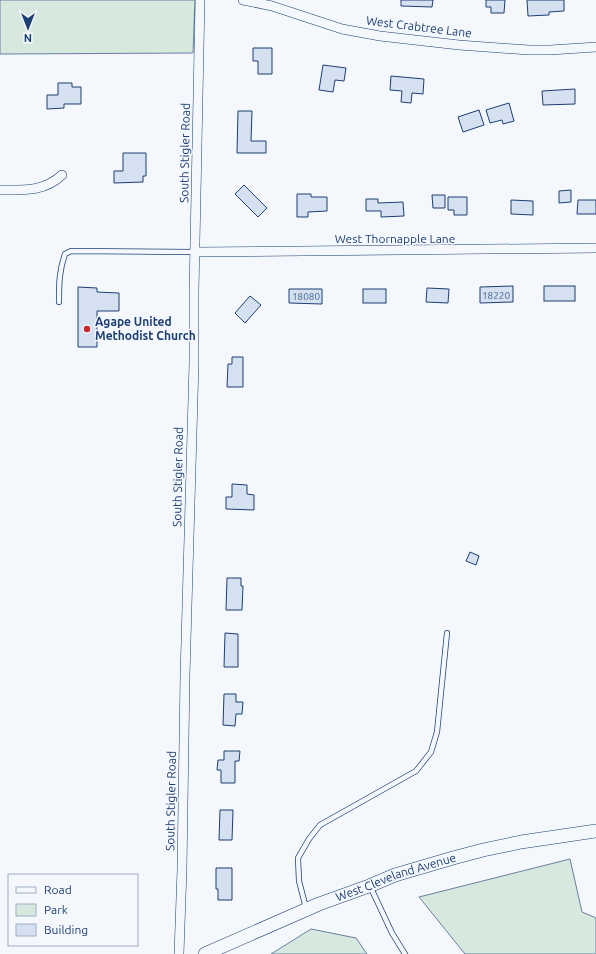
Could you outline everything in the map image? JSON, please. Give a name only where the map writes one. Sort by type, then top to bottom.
[{"type":"main road","name":"West Cleveland Avenue","points":[[206,954],[306,909],[395,875],[461,856],[521,842],[596,830]]},
{"type":"street","name":"South Stigler Road","points":[[179,954],[194,363],[200,0]]},
{"type":"street","name":"West Crabtree Lane","points":[[243,0],[272,6],[342,29],[380,36],[460,45],[529,50],[596,47]]},
{"type":"street","points":[[0,190],[40,188],[57,180],[62,175]]},
{"type":"street","name":"West Thornapple Lane","points":[[195,252],[596,248]]},
{"type":"lane","points":[[59,302],[59,276],[64,254],[71,251],[195,252]]},
{"type":"lane","points":[[306,909],[300,881],[298,858],[309,839],[320,826],[416,771],[431,752],[437,732],[447,633]]},
{"type":"lane","points":[[369,886],[405,954]]},
{"type":"green space","points":[[0,0],[195,0],[193,53],[0,54]]},
{"type":"green space","points":[[570,859],[582,912],[596,918],[596,954],[465,954],[419,897]]},
{"type":"green space","points":[[311,929],[356,938],[367,954],[271,954]]},
{"type":"building","points":[[401,0],[433,0],[432,7],[401,6]]},
{"type":"building","points":[[486,0],[505,0],[504,13],[491,13],[491,7],[486,7]]},
{"type":"building","points":[[527,0],[564,0],[564,11],[549,12],[549,15],[528,16]]},
{"type":"building","points":[[253,48],[272,48],[272,74],[258,74],[258,61],[253,61]]},
{"type":"building","points":[[323,65],[346,68],[344,81],[335,80],[333,92],[319,90]]},
{"type":"building","points":[[391,76],[424,79],[423,94],[412,93],[411,103],[401,102],[402,91],[390,90]]},
{"type":"building","points":[[58,83],[72,83],[72,87],[81,87],[81,104],[64,104],[64,108],[47,109],[47,95],[58,95]]},
{"type":"building","points":[[575,89],[575,104],[543,105],[542,91]]},
{"type":"building","points":[[509,103],[514,121],[503,124],[502,120],[490,123],[486,110]]},
{"type":"building","points":[[479,110],[484,125],[463,132],[458,117]]},
{"type":"building","points":[[238,111],[252,111],[251,141],[266,141],[266,153],[237,153]]},
{"type":"building","points":[[123,153],[146,153],[146,176],[143,176],[143,182],[114,183],[114,171],[123,171]]},
{"type":"building","points":[[244,185],[267,208],[258,217],[235,194]]},
{"type":"building","points":[[571,190],[571,202],[559,203],[559,191]]},
{"type":"building","points":[[297,194],[311,194],[311,197],[327,197],[327,211],[308,212],[308,217],[297,217]]},
{"type":"building","points":[[432,195],[445,195],[445,208],[433,208]]},
{"type":"building","points":[[448,197],[467,197],[467,215],[454,215],[454,210],[448,210]]},
{"type":"building","points":[[366,199],[378,199],[378,203],[403,202],[404,216],[381,217],[381,211],[366,211]]},
{"type":"building","points":[[511,200],[533,201],[533,215],[511,214]]},
{"type":"building","points":[[578,200],[596,200],[596,214],[577,214]]},
{"type":"building","points":[[513,286],[513,302],[480,303],[480,287]]},
{"type":"building","points":[[544,286],[575,286],[575,301],[544,301]]},
{"type":"building","name":"Agape United Methodist Church","points":[[78,287],[97,288],[97,292],[119,293],[119,311],[97,311],[97,347],[78,347]]},
{"type":"building","points":[[427,288],[449,289],[448,303],[426,302]]},
{"type":"building","points":[[289,289],[322,289],[322,304],[289,303]]},
{"type":"building","points":[[363,289],[386,289],[386,303],[363,303]]},
{"type":"building","points":[[250,296],[261,305],[245,323],[235,313]]},
{"type":"building","points":[[232,357],[243,357],[243,387],[227,387],[228,364],[232,364]]},
{"type":"building","points":[[232,484],[247,485],[247,494],[254,495],[254,510],[226,509],[226,497],[232,497]]},
{"type":"building","points":[[470,552],[479,556],[476,565],[466,561]]},
{"type":"building","points":[[227,578],[241,578],[241,586],[243,586],[242,610],[226,610]]},
{"type":"building","points":[[225,633],[238,634],[238,667],[224,667]]},
{"type":"building","points":[[224,694],[236,694],[236,702],[243,702],[242,714],[236,714],[235,726],[223,725]]},
{"type":"building","points":[[224,751],[240,751],[239,761],[235,761],[235,783],[221,783],[221,770],[217,770],[218,760],[224,760]]},
{"type":"building","points":[[220,810],[233,810],[232,840],[219,840]]},
{"type":"building","points":[[216,868],[232,868],[232,900],[218,900],[218,889],[216,889]]},
{"type":"place","name":"Agape United Methodist Church","points":[[87,329]]}]
